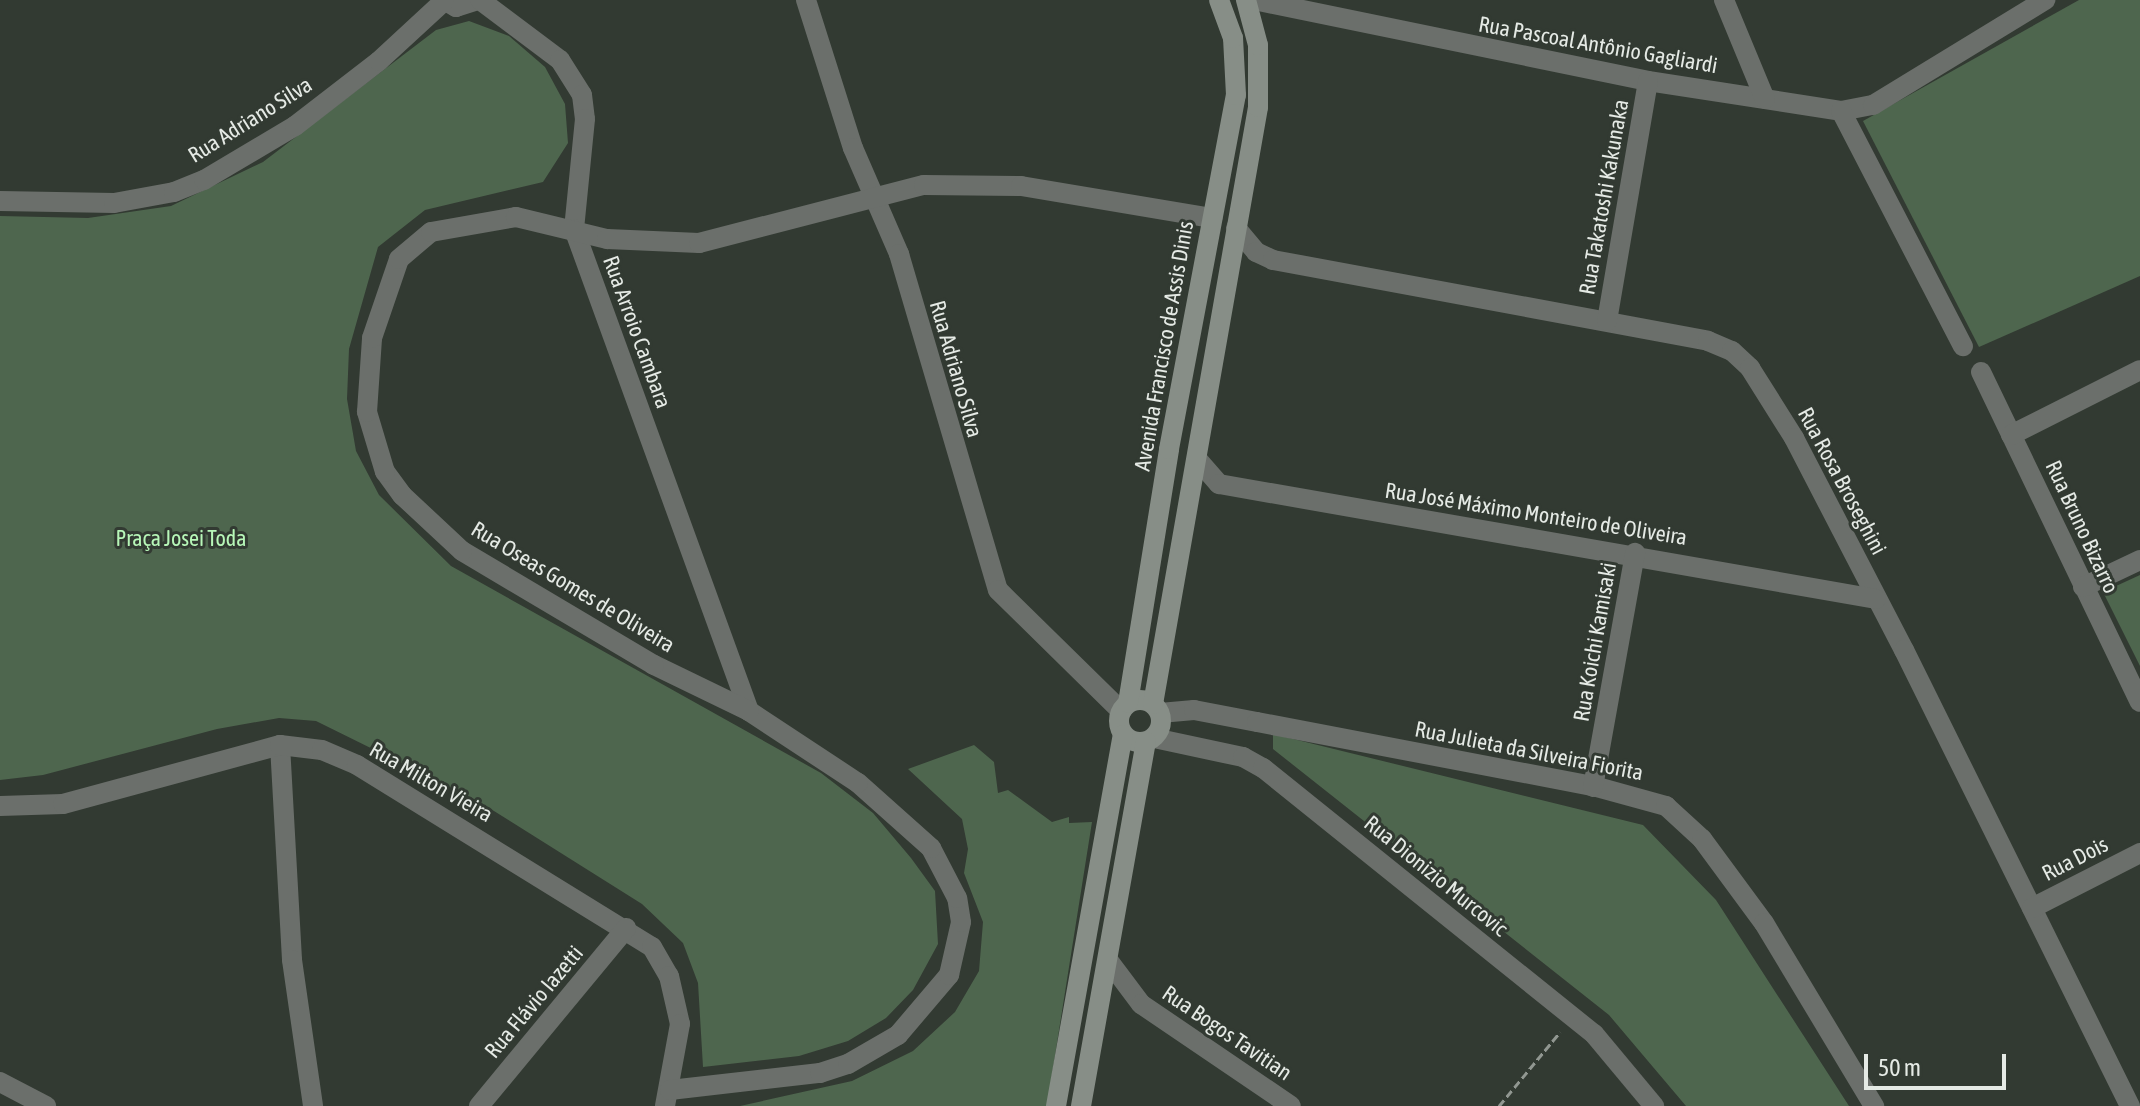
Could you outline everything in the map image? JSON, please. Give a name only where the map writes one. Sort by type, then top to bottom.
[{"type":"main road","name":"Avenida Francisco de Assis Dinis","points":[[1123,735],[1124,707],[1236,95],[1233,38],[1219,0]]},
{"type":"main road","points":[[1081,1106],[1157,709],[1260,74],[1246,0]]},
{"type":"main road","points":[[1124,707],[1141,699],[1157,709]]},
{"type":"main road","points":[[1056,1106],[1123,735],[1150,740]]},
{"type":"street","points":[[444,0],[456,7],[479,0]]},
{"type":"street","name":"Rua Adriano Silva","points":[[0,201],[114,203],[174,192],[204,180],[295,126],[379,61],[444,0]]},
{"type":"street","name":"Rua Arroio Cambara","points":[[479,0],[560,60],[582,95],[585,119],[574,229],[749,711]]},
{"type":"street","name":"Rua Adriano Silva","points":[[806,0],[874,199],[899,254],[998,590],[1124,707]]},
{"type":"street","name":"Rua Pascoal Antônio Gagliardi","points":[[1254,0],[1648,81],[1841,111]]},
{"type":"street","points":[[1724,0],[1765,99]]},
{"type":"street","points":[[1963,346],[1841,111],[1873,105],[2045,0]]},
{"type":"street","name":"Rua Takatoshi Kakunaka","points":[[1607,321],[1648,81]]},
{"type":"street","name":"Rua Oseas Gomes de Oliveira","points":[[668,1098],[775,1081],[848,1064],[913,1022],[949,975],[957,951],[957,898],[931,848],[890,807],[749,711],[654,665],[462,551],[402,495],[374,445],[367,412],[372,338],[389,280],[408,247],[431,232],[516,217],[607,239],[699,243],[924,185],[1021,186],[1212,218]]},
{"type":"street","name":"Rua Rosa Broseghini","points":[[1236,228],[1256,252],[1273,260],[1708,341],[1732,351],[1750,368],[1794,438],[2130,1106]]},
{"type":"street","points":[[2011,435],[2140,370]]},
{"type":"street","name":"Rua Bruno Bizarro","points":[[1981,372],[2140,702]]},
{"type":"street","name":"Rua José Máximo Monteiro de Oliveira","points":[[1198,460],[1219,484],[1635,553],[1876,599]]},
{"type":"street","name":"Rua Koichi Kamisaki","points":[[1593,787],[1635,553]]},
{"type":"street","points":[[2083,587],[2140,560]]},
{"type":"street","name":"Rua Julieta da Silveira Fiorita","points":[[1157,709],[1215,714],[1647,798],[1691,826],[1764,923],[1874,1106]]},
{"type":"street","points":[[1206,751],[1215,714]]},
{"type":"street","points":[[1243,757],[1257,722]]},
{"type":"street","name":"Rua Dionizio Murcovic","points":[[1150,740],[1243,757],[1572,1016],[1617,1057],[1654,1106]]},
{"type":"street","points":[[280,745],[292,960],[313,1106]]},
{"type":"street","name":"Rua Milton Vieira","points":[[0,806],[63,804],[280,745],[322,750],[357,765],[626,928],[652,947],[669,976],[680,1024],[668,1098]]},
{"type":"street","name":"Rua Dois","points":[[2032,908],[2140,853]]},
{"type":"street","name":"Rua Flávio Iazetti","points":[[479,1106],[626,928]]},
{"type":"street","name":"Rua Bogos Tavitian","points":[[1108,960],[1141,1004],[1291,1106]]},
{"type":"street","points":[[0,1082],[46,1106]]},
{"type":"path","points":[[1499,1106],[1572,1016]]},
{"type":"green space","points":[[2079,0],[2140,0],[2140,276],[1979,347],[1863,121]]},
{"type":"green space","name":"Praça Josei Toda","points":[[469,21],[509,36],[545,67],[565,104],[568,143],[543,182],[425,210],[378,247],[349,349],[347,399],[356,451],[379,495],[451,566],[821,773],[873,813],[911,858],[935,891],[938,944],[913,990],[886,1018],[848,1041],[799,1056],[703,1067],[698,983],[683,943],[642,904],[478,801],[316,721],[279,718],[217,729],[43,775],[0,780],[0,216],[88,218],[171,206],[263,162],[436,30]]},
{"type":"green space","points":[[2140,575],[2140,666],[2103,592]]},
{"type":"green space","points":[[1273,734],[1643,825],[1716,900],[1849,1106],[1686,1106],[1609,1015],[1273,749]]},
{"type":"green space","points":[[974,745],[994,762],[998,793],[1008,790],[1052,822],[1069,817],[1069,823],[1092,822],[1047,1106],[740,1106],[852,1081],[913,1051],[955,1012],[979,971],[983,922],[964,873],[968,849],[962,819],[908,769]]}]
